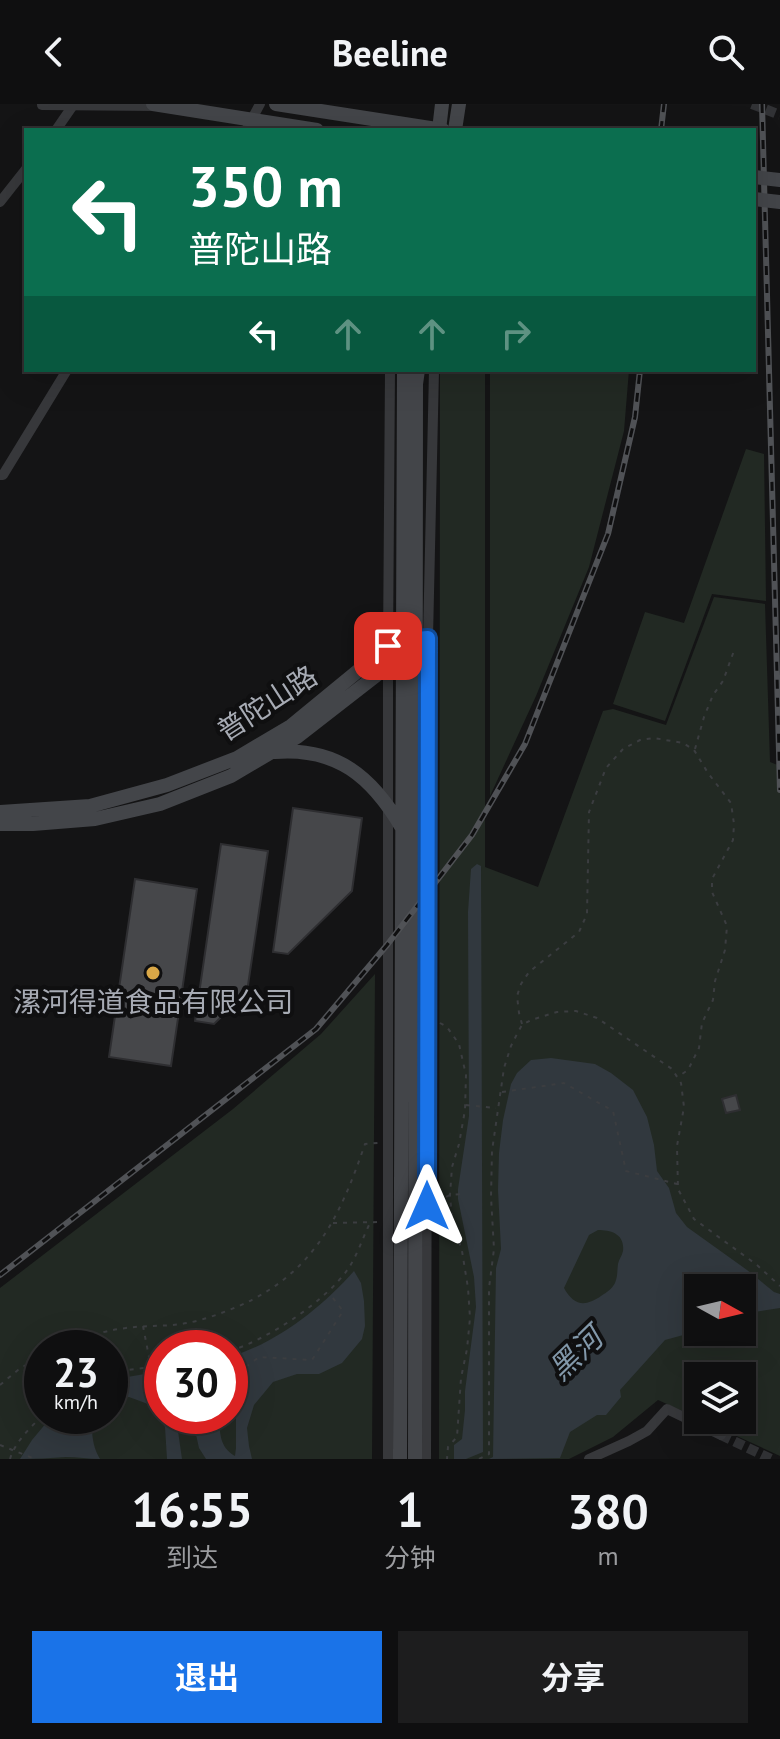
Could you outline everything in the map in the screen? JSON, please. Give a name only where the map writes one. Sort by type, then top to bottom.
[{"type":"main road","points":[[153,104],[305,128]]},
{"type":"main road","points":[[276,104],[428,128]]},
{"type":"main road","points":[[441,128],[442,104]]},
{"type":"main road","points":[[455,128],[459,104]]},
{"type":"main road","points":[[756,177],[780,180]]},
{"type":"main road","points":[[756,199],[780,202]]},
{"type":"main road","points":[[404,372],[416,637]]},
{"type":"main road","points":[[415,1459],[418,372]]},
{"type":"main road","name":"普陀山路","points":[[0,812],[90,806],[167,785],[237,758],[291,726],[388,646],[416,637]]},
{"type":"main road","name":"普陀山路","points":[[0,824],[95,819],[160,804],[231,776],[297,737],[403,657],[416,637]]},
{"type":"main road","points":[[400,1459],[403,657]]},
{"type":"main road","points":[[270,752],[297,750],[328,756],[353,770],[377,792],[403,830]]},
{"type":"street","points":[[57,128],[74,104]]},
{"type":"street","points":[[247,128],[260,104]]},
{"type":"street","points":[[38,105],[168,106]]},
{"type":"street","points":[[0,202],[24,172]]},
{"type":"street","points":[[0,475],[3,475],[66,372]]},
{"type":"street","points":[[388,1459],[390,372]]},
{"type":"street","points":[[426,1459],[428,1017],[416,637],[434,372]]},
{"type":"street","points":[[589,1459],[647,1431],[667,1409],[721,1435]]},
{"type":"path","points":[[694,750],[704,717],[723,681],[735,648]]},
{"type":"path","points":[[522,1025],[517,996],[521,984],[529,972],[579,932],[587,914],[589,812],[606,768],[623,749],[640,740],[654,738],[683,743],[694,750],[731,803],[734,824],[733,840],[712,879],[712,892],[727,926],[725,950],[715,981],[713,1000],[702,1023],[699,1048],[688,1070],[678,1077]]},
{"type":"path","points":[[479,1459],[489,1454],[489,1288],[494,1249],[492,1151],[504,1068],[522,1025],[557,1012],[576,1011],[597,1018],[672,1069],[681,1083],[684,1107],[677,1146],[678,1189],[694,1219],[757,1265],[780,1286]]},
{"type":"path","points":[[428,1017],[447,1027],[459,1044],[466,1075],[467,1105],[452,1167],[450,1195],[452,1219],[462,1251],[470,1318],[461,1378],[457,1437],[448,1447],[447,1459]]},
{"type":"path","points":[[500,1092],[564,1083],[613,1111],[626,1171],[678,1184]]},
{"type":"path","points":[[467,1105],[498,1108]]},
{"type":"path","points":[[115,1330],[186,1323],[222,1314],[288,1278],[313,1251],[332,1223],[351,1185],[365,1144],[387,1142]]},
{"type":"path","points":[[427,1206],[450,1195],[465,1194]]},
{"type":"path","points":[[248,1345],[288,1322],[327,1291],[349,1268],[370,1223]]},
{"type":"path","points":[[248,1365],[259,1357],[312,1360],[343,1311],[327,1291]]},
{"type":"path","points":[[143,1326],[144,1331]]},
{"type":"path","points":[[0,1385],[24,1366]]},
{"type":"path","points":[[10,1459],[28,1434]]},
{"type":"path","points":[[0,1445],[35,1459]]},
{"type":"shaded area","points":[[440,372],[485,372],[485,867],[538,887],[603,711],[613,709],[666,725],[714,597],[765,604],[770,762],[780,766],[780,1456],[732,1434],[756,1434],[756,1362],[684,1362],[684,1412],[658,1400],[613,1437],[569,1459],[439,1459]]},
{"type":"shaded area","points":[[490,372],[629,372],[624,431],[589,567],[536,696],[490,796]]},
{"type":"shaded area","points":[[746,449],[764,454],[766,601],[712,594],[665,721],[613,704],[645,612],[684,623]]},
{"type":"shaded area","points":[[375,974],[372,1459],[0,1459],[0,1288],[233,1109],[321,1034]]},
{"type":"water","points":[[477,864],[481,866],[483,1452],[466,1459],[454,1459],[454,1445],[462,1439],[476,1307],[474,1277],[458,1189],[469,1116],[468,912],[471,869]]},
{"type":"water","name":"黑河","points":[[551,1058],[595,1064],[633,1090],[647,1117],[657,1171],[669,1188],[676,1213],[687,1227],[752,1274],[684,1274],[684,1335],[665,1340],[620,1390],[621,1397],[606,1415],[597,1415],[570,1432],[560,1458],[489,1459],[493,1457],[496,1268],[501,1249],[499,1153],[511,1084],[517,1073],[531,1060]],"holes":[[[598,1230],[612,1232],[623,1245],[614,1285],[590,1302],[580,1303],[564,1288],[589,1235]]]},
{"type":"water","points":[[354,1271],[361,1283],[364,1301],[362,1339],[342,1363],[319,1374],[297,1374],[273,1382],[254,1405],[248,1425],[248,1351],[282,1333],[327,1298]]},
{"type":"water","points":[[756,1277],[780,1294],[780,1308],[756,1312]]},
{"type":"water","points":[[144,1374],[144,1403],[128,1397],[128,1377]]},
{"type":"water","points":[[37,1434],[93,1434],[100,1459],[20,1459]]},
{"type":"water","points":[[165,1434],[178,1434],[182,1459],[167,1459]]},
{"type":"water","points":[[196,1434],[220,1434],[223,1444],[235,1456],[236,1434],[248,1434],[252,1459],[206,1459]]},
{"type":"building","points":[[293,808],[362,818],[352,891],[288,954],[273,952]]},
{"type":"building","points":[[221,844],[268,851],[247,992],[214,1024],[195,1021]]},
{"type":"building","name":"漯河得道食品有限公司","points":[[135,879],[197,889],[171,1066],[109,1057]]},
{"type":"building","points":[[736,1095],[740,1110],[726,1113],[722,1099]]},
{"type":"tunnel","points":[[752,104],[780,115]]},
{"type":"tunnel","points":[[721,1435],[771,1459]]},
{"type":"railway","points":[[661,128],[664,104]]},
{"type":"railway","points":[[762,104],[780,790]]},
{"type":"railway","points":[[0,1275],[316,1029],[387,945],[472,835],[525,744],[608,534],[635,417],[640,372]]},
{"type":"place","name":"漯河得道食品有限公司","points":[[153,973]]},
{"type":"route","points":[[388,646],[403,634],[416,639],[428,638],[427,1206]]}]
